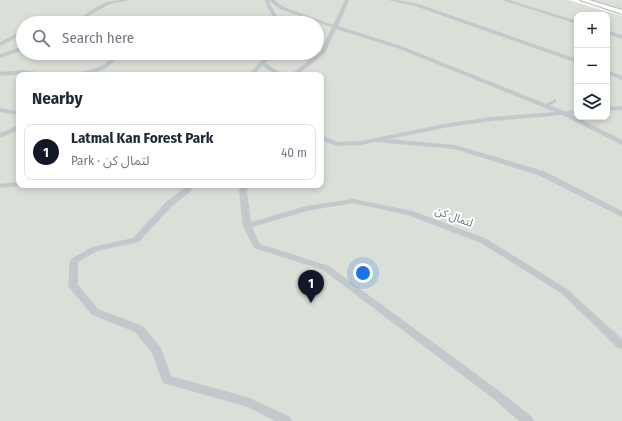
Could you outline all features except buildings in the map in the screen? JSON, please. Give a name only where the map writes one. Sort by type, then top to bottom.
[{"type":"main road","points":[[583,0],[622,12]]},
{"type":"street","points":[[86,16],[109,3],[128,0]]},
{"type":"street","points":[[267,0],[268,5],[275,16]]},
{"type":"street","points":[[271,0],[282,8],[305,16]]},
{"type":"street","points":[[324,50],[347,0]]},
{"type":"street","points":[[390,0],[416,5],[574,60]]},
{"type":"street","points":[[504,0],[574,22]]},
{"type":"street","points":[[324,23],[399,47],[563,113],[622,143]]},
{"type":"street","points":[[610,33],[622,37]]},
{"type":"street","points":[[0,44],[16,36]]},
{"type":"street","points":[[0,56],[16,50]]},
{"type":"street","points":[[87,72],[107,65],[113,60]]},
{"type":"street","points":[[254,72],[265,60]]},
{"type":"street","points":[[297,72],[313,60]]},
{"type":"street","points":[[262,64],[276,72]]},
{"type":"street","points":[[0,74],[16,73]]},
{"type":"street","points":[[610,73],[622,78]]},
{"type":"street","points":[[610,109],[622,108]]},
{"type":"street","points":[[0,110],[16,113]]},
{"type":"street","points":[[324,138],[336,144],[360,143],[449,125],[492,119],[574,112]]},
{"type":"street","points":[[0,136],[16,128]]},
{"type":"street","points":[[373,140],[455,147],[541,173],[622,214]]},
{"type":"street","points":[[0,186],[16,184]]},
{"type":"street","points":[[188,188],[169,204],[148,229],[136,240],[95,249],[74,261],[73,286],[95,312],[139,329],[157,351],[167,380],[250,403],[286,421]]},
{"type":"street","points":[[244,188],[243,191],[247,226],[257,246],[326,268],[494,393],[528,421]]},
{"type":"street","name":"لتمال کن","points":[[247,226],[306,209],[353,201],[410,213],[491,245],[564,291],[622,345]]},
{"type":"lane","points":[[545,106],[555,101]]},
{"type":"shaded area","points":[[0,0],[568,0],[608,12],[574,12],[574,120],[610,120],[610,12],[622,16],[622,421],[0,421]]},
{"type":"shaded area","points":[[587,0],[622,0],[622,10]]},
{"type":"place","name":"Latmal Kan Forest Park","points":[[311,303]]}]
